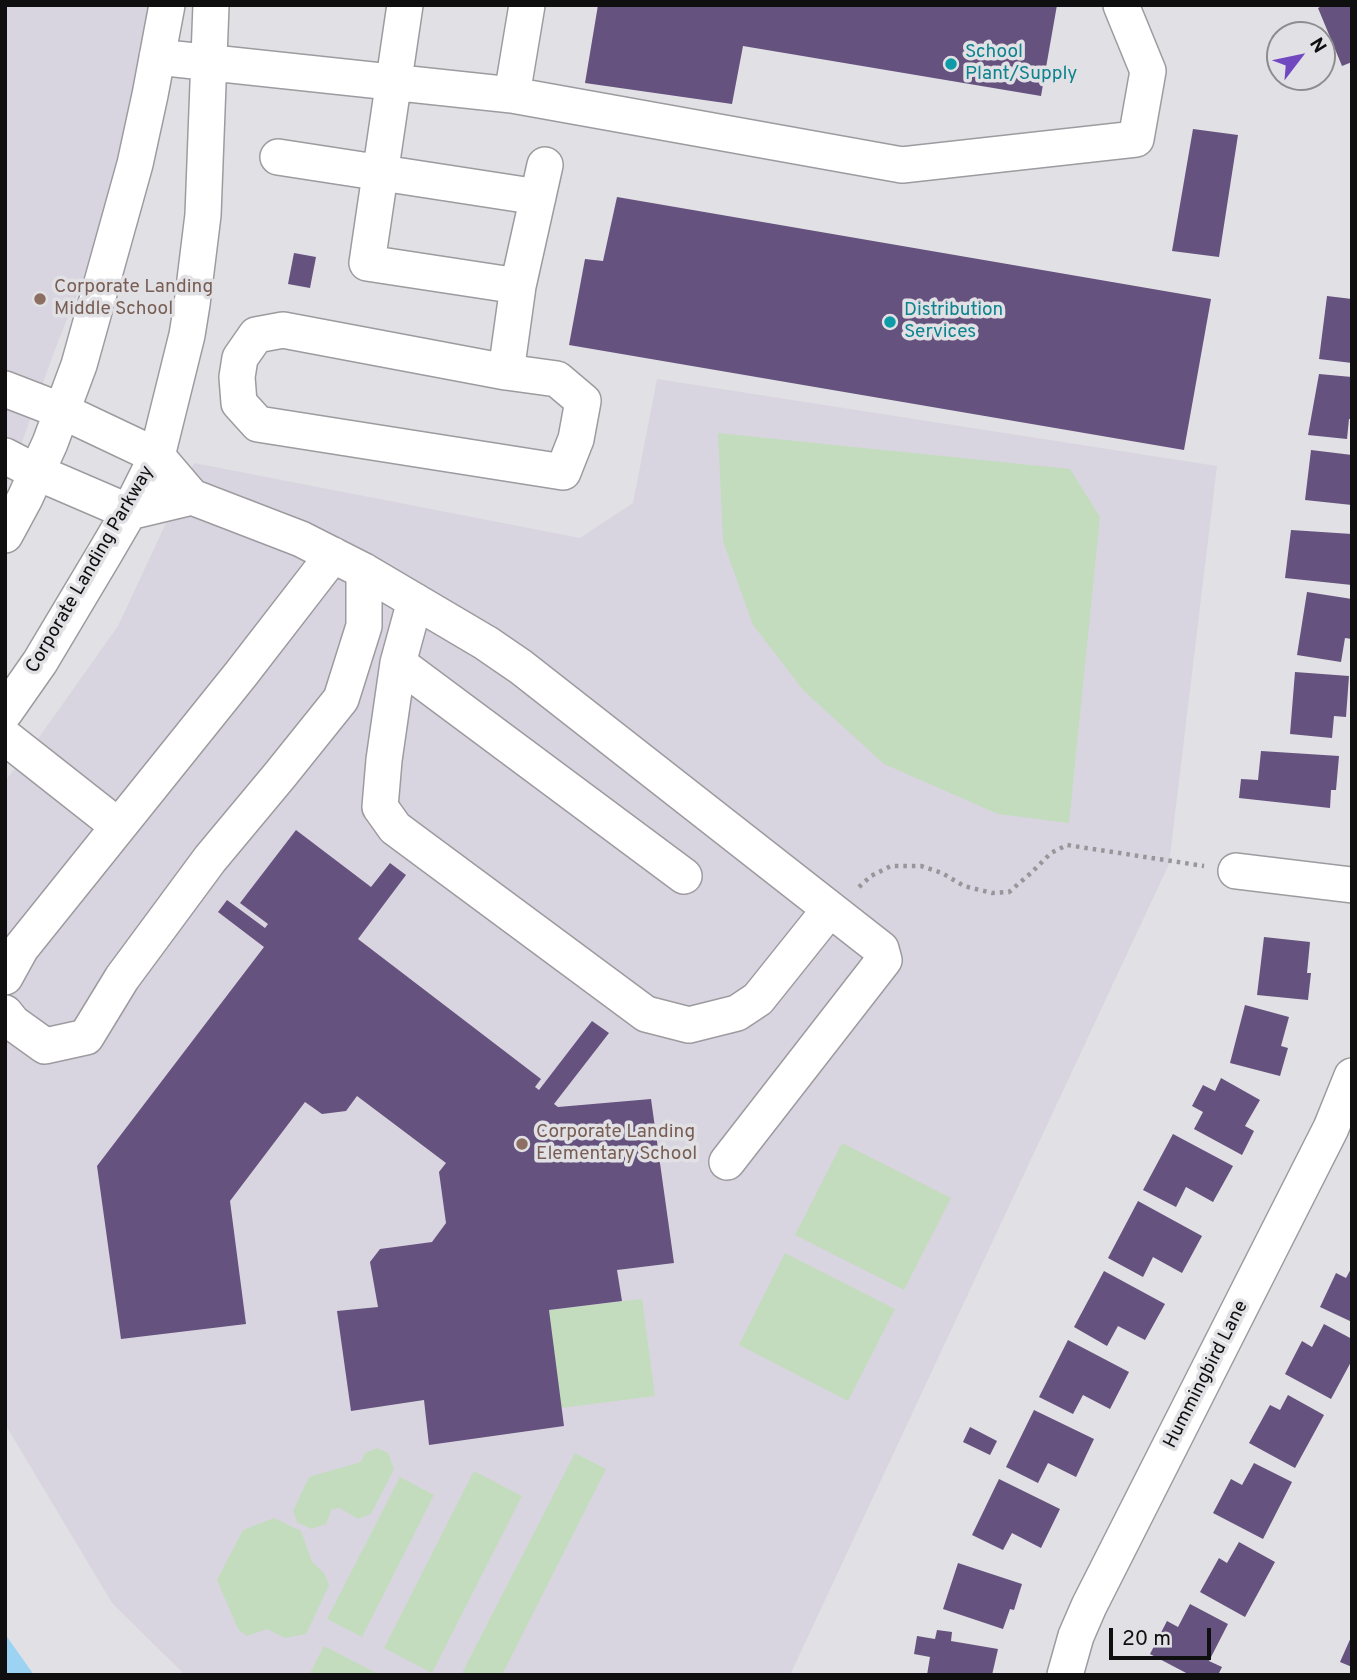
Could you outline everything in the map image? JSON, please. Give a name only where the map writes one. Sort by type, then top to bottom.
[{"type":"street","points":[[5,535],[25,498],[79,365],[132,177],[167,5]]},
{"type":"street","name":"Corporate Landing Parkway","points":[[5,712],[40,662],[129,512],[157,456],[187,335],[203,215],[211,5]]},
{"type":"street","points":[[405,5],[368,263],[518,286]]},
{"type":"street","points":[[512,94],[527,5]]},
{"type":"street","points":[[157,57],[512,94],[902,164],[1136,139],[1148,71],[1121,5]]},
{"type":"street","points":[[278,157],[381,172],[541,181],[518,286],[506,372]]},
{"type":"street","points":[[283,330],[506,372],[557,379],[583,401],[576,439],[563,472],[258,425],[239,404],[236,377],[240,358],[256,335],[283,330]]},
{"type":"street","points":[[5,389],[62,411],[157,456],[192,497],[301,539],[364,571],[486,643],[521,667],[881,949],[884,960],[727,1162]]},
{"type":"street","points":[[5,456],[129,512],[192,497]]},
{"type":"street","points":[[5,977],[21,948],[333,555]]},
{"type":"street","points":[[5,1013],[13,1023],[45,1046],[86,1037],[122,978],[210,859],[341,699],[363,626],[364,571]]},
{"type":"street","points":[[415,601],[398,663],[384,760],[380,807],[395,828],[646,1014],[689,1025],[737,1013],[758,999],[836,914]]},
{"type":"street","points":[[398,663],[684,876]]},
{"type":"street","points":[[5,737],[118,826]]},
{"type":"street","points":[[1236,871],[1352,885]]},
{"type":"street","name":"Hummingbird Lane","points":[[1065,1675],[1076,1636],[1090,1606],[1332,1128],[1352,1076]]},
{"type":"path","points":[[836,914],[853,891],[871,876],[891,866],[921,866],[943,873],[964,886],[992,893],[1009,891],[1051,853],[1068,845],[1236,871]]},
{"type":"shaded area","name":"Corporate Landing Middle School","points":[[5,5],[162,5],[96,247],[54,352],[5,490]]},
{"type":"shaded area","name":"Corporate Landing Elementary School","points":[[657,379],[1217,466],[1169,864],[790,1675],[185,1675],[112,1603],[5,1424],[5,781],[118,626],[194,463],[580,538],[633,503]]},
{"type":"green space","points":[[718,433],[1070,469],[1100,517],[1069,823],[998,814],[884,764],[804,691],[753,625],[723,541]]},
{"type":"green space","points":[[842,1143],[951,1198],[904,1290],[795,1235]]},
{"type":"green space","points":[[785,1253],[895,1309],[848,1401],[739,1345]]},
{"type":"green space","points":[[642,1299],[655,1396],[561,1408],[549,1310]]},
{"type":"green space","points":[[377,1448],[388,1453],[394,1469],[371,1514],[358,1519],[340,1508],[332,1509],[326,1524],[311,1529],[297,1522],[293,1511],[309,1477],[361,1462],[365,1453]]},
{"type":"green space","points":[[575,1453],[606,1469],[502,1675],[461,1675]]},
{"type":"green space","points":[[474,1471],[522,1496],[432,1673],[384,1648]]},
{"type":"green space","points":[[400,1477],[434,1495],[362,1637],[327,1619]]},
{"type":"green space","points":[[274,1518],[301,1531],[312,1562],[324,1573],[329,1585],[306,1634],[285,1638],[267,1629],[247,1636],[238,1629],[217,1580],[243,1530]]},
{"type":"green space","points":[[324,1646],[380,1675],[309,1675]]},
{"type":"water","points":[[5,1634],[34,1675],[5,1675]]},
{"type":"building","name":"School Plant/Supply","points":[[598,5],[1057,5],[1041,96],[743,46],[732,104],[585,83]]},
{"type":"building","points":[[1324,5],[1352,5],[1352,62],[1342,66],[1336,52],[1336,21],[1323,21],[1318,8]]},
{"type":"building","points":[[1193,129],[1238,135],[1219,257],[1172,251]]},
{"type":"building","name":"Distribution Services","points":[[617,197],[1211,299],[1184,450],[569,345],[585,259],[603,261]]},
{"type":"building","points":[[294,253],[316,257],[310,288],[288,284]]},
{"type":"building","points":[[1327,296],[1352,299],[1352,363],[1319,359]]},
{"type":"building","points":[[1319,374],[1352,377],[1352,419],[1349,419],[1347,439],[1308,435]]},
{"type":"building","points":[[1311,450],[1352,455],[1352,505],[1305,500]]},
{"type":"building","points":[[1291,530],[1352,534],[1352,585],[1285,578]]},
{"type":"building","points":[[1307,592],[1352,599],[1352,639],[1345,638],[1341,662],[1297,655]]},
{"type":"building","points":[[1295,672],[1349,676],[1346,717],[1334,716],[1332,738],[1290,734]]},
{"type":"building","points":[[1261,751],[1339,756],[1336,790],[1331,790],[1330,808],[1239,798],[1241,779],[1258,780]]},
{"type":"building","name":"Corporate Landing Elementary School","points":[[296,830],[371,887],[390,863],[406,875],[358,939],[541,1079],[535,1087],[539,1090],[592,1021],[609,1033],[554,1104],[558,1107],[651,1099],[674,1263],[617,1270],[622,1301],[549,1310],[564,1426],[429,1445],[424,1400],[351,1411],[337,1311],[378,1307],[370,1262],[380,1249],[432,1242],[446,1223],[439,1172],[446,1163],[357,1096],[346,1111],[322,1114],[305,1102],[230,1201],[246,1324],[121,1339],[97,1166],[264,947],[218,912],[227,900],[265,928],[268,924],[240,903]]},
{"type":"building","points":[[1264,937],[1310,942],[1308,1000],[1257,995]]},
{"type":"building","points":[[1245,1005],[1289,1017],[1281,1046],[1288,1048],[1280,1076],[1230,1063]]},
{"type":"building","points":[[1221,1078],[1260,1100],[1245,1126],[1254,1131],[1242,1155],[1194,1129],[1203,1112],[1192,1106],[1203,1085],[1215,1091]]},
{"type":"building","points":[[1173,1134],[1233,1166],[1213,1202],[1186,1187],[1176,1207],[1143,1190]]},
{"type":"building","points":[[1138,1201],[1202,1236],[1182,1273],[1153,1257],[1143,1277],[1108,1258]]},
{"type":"building","points":[[1352,1267],[1352,1322],[1320,1307],[1336,1273],[1346,1278]]},
{"type":"building","points":[[1104,1271],[1165,1304],[1145,1340],[1118,1326],[1107,1346],[1074,1327]]},
{"type":"building","points":[[1324,1324],[1352,1339],[1352,1360],[1331,1399],[1285,1374],[1302,1341],[1312,1347]]},
{"type":"building","points":[[1068,1340],[1129,1372],[1110,1409],[1083,1395],[1073,1414],[1039,1397]]},
{"type":"building","points":[[1288,1395],[1324,1415],[1295,1468],[1249,1443],[1270,1405],[1280,1410]]},
{"type":"building","points":[[1034,1410],[1094,1439],[1076,1477],[1048,1463],[1038,1483],[1006,1467]]},
{"type":"building","points":[[970,1427],[997,1441],[990,1455],[963,1442]]},
{"type":"building","points":[[1254,1463],[1292,1482],[1263,1539],[1213,1513],[1231,1479],[1242,1485]]},
{"type":"building","points":[[999,1479],[1060,1509],[1041,1548],[1012,1533],[1003,1550],[972,1535]]},
{"type":"building","points":[[1239,1542],[1275,1562],[1245,1617],[1200,1592],[1219,1558],[1227,1563]]},
{"type":"building","points":[[958,1563],[1022,1584],[1014,1610],[1010,1609],[1003,1629],[943,1609]]},
{"type":"building","points":[[1190,1604],[1228,1624],[1209,1661],[1222,1667],[1218,1675],[1190,1675],[1150,1654],[1167,1621],[1178,1627]]},
{"type":"building","points":[[937,1630],[952,1632],[951,1641],[998,1649],[992,1675],[927,1675],[930,1657],[914,1654],[917,1636],[935,1639]]},
{"type":"building","points":[[1352,1635],[1352,1667],[1340,1662]]},
{"type":"place","name":"School Plant/Supply","points":[[951,64]]},
{"type":"place","name":"Corporate Landing Middle School","points":[[40,299]]},
{"type":"place","name":"Distribution Services","points":[[890,322]]},
{"type":"place","name":"Corporate Landing Elementary School","points":[[522,1144]]}]
